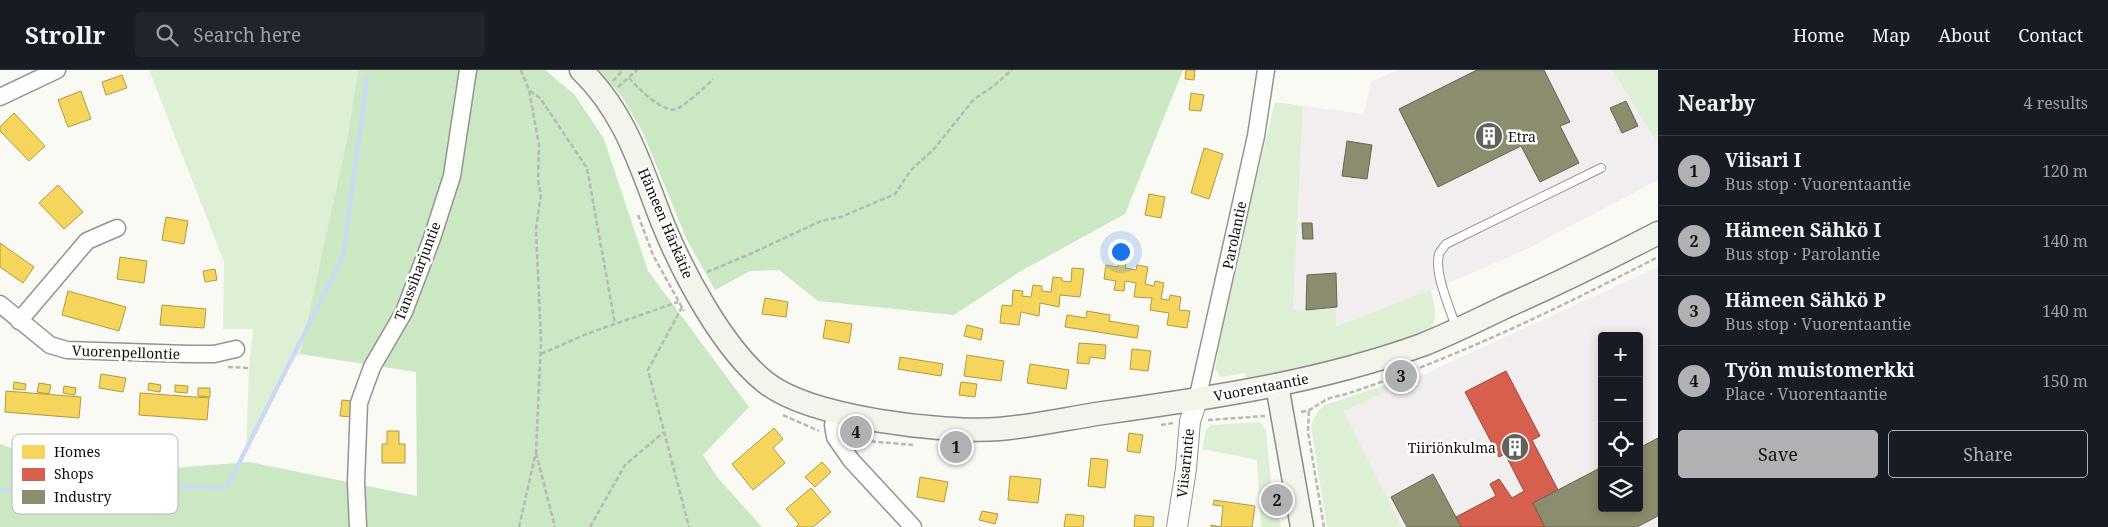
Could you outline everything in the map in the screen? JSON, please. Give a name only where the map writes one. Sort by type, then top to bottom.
[{"type":"main road","name":"Hämeen Härkätie","points":[[581,70],[604,94],[635,148],[664,226],[686,301],[725,336],[749,367],[766,383],[799,402],[837,412]]},
{"type":"main road","name":"Vuorentaantie","points":[[837,412],[933,427],[1000,428],[1197,400],[1277,385],[1364,364],[1424,344],[1596,266],[1658,233]]},
{"type":"main road","points":[[1277,385],[1302,527]]},
{"type":"street","points":[[0,96],[57,70]]},
{"type":"street","name":"Tanssiharjuntie","points":[[358,527],[356,482],[359,403],[372,367],[404,312],[432,238],[452,176],[468,70]]},
{"type":"street","name":"Parolantie","points":[[1197,400],[1256,136],[1266,70]]},
{"type":"street","points":[[19,321],[87,241],[118,228]]},
{"type":"street","name":"Vuorenpellontie","points":[[0,304],[50,345],[67,350],[205,354],[236,349]]},
{"type":"street","name":"Viisarintie","points":[[1177,527],[1186,469],[1190,421],[1197,400]]},
{"type":"street","points":[[837,412],[833,425],[835,437],[850,460],[913,527]]},
{"type":"lane","points":[[1457,330],[1442,285],[1439,268],[1439,253],[1446,244],[1601,168]]},
{"type":"path","points":[[519,527],[536,452],[541,354],[536,229],[541,194],[538,180],[539,145],[529,90],[521,70]]},
{"type":"path","points":[[689,527],[648,370],[699,281],[709,271],[822,220],[841,217],[895,194],[911,170],[934,149],[974,99],[991,88],[1012,70]]},
{"type":"path","points":[[629,78],[654,101],[669,109],[677,109],[713,79]]},
{"type":"path","points":[[529,90],[540,98],[587,168],[616,324]]},
{"type":"path","points":[[541,354],[589,332],[686,301]]},
{"type":"path","points":[[1309,411],[1308,432],[1324,527]]},
{"type":"path","points":[[590,527],[624,465],[664,432]]},
{"type":"path","points":[[536,452],[555,527]]},
{"type":"shaded area","points":[[1397,70],[1612,70],[1658,143],[1658,180],[1529,248],[1442,286],[1336,326],[1336,309],[1293,310],[1303,106],[1364,114],[1371,82]]},
{"type":"shaded area","points":[[1658,267],[1658,527],[1402,527],[1344,411]]},
{"type":"green space","points":[[149,70],[358,70],[348,135],[300,354],[292,358],[246,448],[249,368],[253,329],[223,329],[224,262]]},
{"type":"green space","points":[[358,70],[545,70],[574,94],[604,139],[648,271],[749,407],[703,455],[717,477],[762,527],[0,527],[0,444],[12,448],[12,514],[178,514],[178,468],[249,462],[417,496],[416,372],[300,354],[348,135]]},
{"type":"green space","points":[[599,70],[1183,70],[1125,214],[1019,272],[954,315],[818,301],[779,270],[750,271],[715,290],[687,240],[643,133],[622,97]]},
{"type":"green space","points":[[1612,70],[1658,70],[1658,143]]},
{"type":"green space","points":[[1275,102],[1303,106],[1293,310],[1336,309],[1336,326],[1431,290],[1435,317],[1433,325],[1422,333],[1403,341],[1346,358],[1246,381],[1245,373],[1221,377],[1215,369],[1229,292]]},
{"type":"green space","points":[[1403,379],[1405,383],[1344,411],[1402,527],[1327,527],[1311,427],[1315,417],[1325,405]]},
{"type":"green space","points":[[1260,422],[1266,430],[1272,493],[1281,527],[1261,527],[1257,460],[1202,449],[1206,430],[1211,425]]},
{"type":"building: Homes","points":[[1186,70],[1195,70],[1194,80],[1185,79]]},
{"type":"building: Homes","points":[[122,75],[127,88],[106,95],[102,82]]},
{"type":"building: Homes","points":[[81,91],[91,119],[68,127],[58,100]]},
{"type":"building: Homes","points":[[1191,93],[1204,95],[1201,111],[1189,110]]},
{"type":"building: Homes","points":[[14,113],[45,146],[29,161],[0,131],[0,127]]},
{"type":"building: Homes","points":[[1204,148],[1223,154],[1209,199],[1191,193]]},
{"type":"building: Homes","points":[[58,185],[83,212],[64,229],[39,203]]},
{"type":"building: Homes","points":[[1149,194],[1165,197],[1161,218],[1145,215]]},
{"type":"building: Homes","points":[[166,217],[188,221],[184,244],[162,240]]},
{"type":"building: Homes","points":[[0,243],[34,267],[23,283],[0,267]]},
{"type":"building: Homes","points":[[120,257],[147,261],[144,283],[117,279]]},
{"type":"building: Homes","points":[[1119,262],[1126,263],[1125,268],[1136,270],[1137,265],[1148,267],[1145,284],[1154,286],[1155,281],[1164,283],[1161,299],[1169,300],[1170,295],[1181,297],[1179,310],[1190,311],[1187,328],[1167,325],[1169,313],[1150,310],[1152,298],[1134,297],[1136,283],[1125,281],[1124,291],[1114,290],[1116,281],[1104,279],[1106,265],[1118,267]]},
{"type":"building: Homes","points":[[1072,268],[1084,269],[1080,297],[1060,295],[1059,307],[1040,303],[1039,316],[1021,312],[1019,325],[1000,323],[1002,305],[1012,306],[1013,290],[1023,291],[1022,296],[1031,297],[1033,285],[1042,286],[1042,291],[1051,292],[1053,277],[1071,282]]},
{"type":"building: Homes","points":[[215,269],[217,280],[205,282],[203,271]]},
{"type":"building: Homes","points":[[68,291],[126,307],[119,331],[62,315]]},
{"type":"building: Homes","points":[[765,298],[788,302],[786,317],[762,314]]},
{"type":"building: Homes","points":[[162,305],[206,309],[204,328],[160,325]]},
{"type":"building: Homes","points":[[1087,311],[1110,315],[1109,321],[1139,326],[1137,338],[1065,327],[1067,315],[1086,318]]},
{"type":"building: Homes","points":[[826,320],[852,324],[849,343],[823,338]]},
{"type":"building: Homes","points":[[967,325],[983,329],[981,340],[964,336]]},
{"type":"building: Homes","points":[[1079,343],[1106,345],[1105,359],[1090,357],[1089,364],[1077,363]]},
{"type":"building: Homes","points":[[1132,349],[1151,351],[1148,371],[1130,369]]},
{"type":"building: Homes","points":[[967,355],[1004,361],[1001,381],[964,376]]},
{"type":"building: Homes","points":[[900,357],[943,364],[941,376],[898,369]]},
{"type":"building: Homes","points":[[1030,364],[1069,370],[1066,389],[1027,383]]},
{"type":"building: Homes","points":[[101,374],[126,378],[123,392],[99,388]]},
{"type":"building: Homes","points":[[14,382],[26,384],[25,390],[13,389]]},
{"type":"building: Homes","points":[[961,382],[977,384],[975,397],[959,395]]},
{"type":"building: Homes","points":[[39,383],[51,385],[49,394],[37,392]]},
{"type":"building: Homes","points":[[149,383],[161,385],[160,392],[148,390]]},
{"type":"building: Homes","points":[[175,385],[188,386],[187,393],[175,392]]},
{"type":"building: Homes","points":[[64,386],[76,388],[75,395],[63,393]]},
{"type":"building: Homes","points":[[198,388],[210,388],[210,397],[198,396]]},
{"type":"building: Homes","points":[[6,391],[81,397],[79,418],[5,412]]},
{"type":"building: Homes","points":[[140,393],[209,398],[207,420],[139,415]]},
{"type":"building: Homes","points":[[342,400],[353,401],[352,417],[340,416]]},
{"type":"building: Homes","points":[[774,428],[783,439],[773,448],[785,463],[753,490],[732,464]]},
{"type":"building: Homes","points":[[387,431],[399,431],[399,444],[405,444],[405,463],[382,463],[382,444],[387,444]]},
{"type":"building: Homes","points":[[1129,433],[1143,435],[1140,453],[1127,451]]},
{"type":"building: Homes","points":[[1091,458],[1108,460],[1105,488],[1088,486]]},
{"type":"building: Homes","points":[[822,462],[831,472],[815,487],[805,477]]},
{"type":"building: Homes","points":[[1010,476],[1041,479],[1038,503],[1008,500]]},
{"type":"building: Homes","points":[[920,477],[948,482],[944,502],[917,497]]},
{"type":"building: Homes","points":[[811,488],[831,512],[813,527],[796,527],[799,524],[786,509]]},
{"type":"building: Homes","points":[[1214,500],[1255,506],[1252,527],[1221,527],[1223,506],[1213,505]]},
{"type":"building: Homes","points":[[982,511],[998,514],[995,524],[979,520]]},
{"type":"building: Homes","points":[[1066,514],[1084,516],[1083,527],[1064,527]]},
{"type":"building: Homes","points":[[1135,515],[1154,517],[1153,527],[1134,527]]},
{"type":"building: Shops","name":"Tiiriönkulma","points":[[1506,371],[1540,436],[1532,440],[1558,490],[1533,503],[1545,527],[1461,527],[1456,517],[1496,496],[1490,484],[1499,479],[1512,498],[1524,491],[1505,454],[1499,457],[1465,392]]},
{"type":"building: Industry","name":"Etra","points":[[1477,70],[1544,70],[1570,122],[1560,126],[1579,163],[1540,182],[1521,146],[1438,187],[1399,109]]},
{"type":"building: Industry","points":[[1626,101],[1638,126],[1622,133],[1610,108]]},
{"type":"building: Industry","points":[[1347,141],[1372,145],[1367,179],[1342,176]]},
{"type":"building: Industry","points":[[1302,223],[1312,223],[1313,239],[1303,239]]},
{"type":"building: Industry","points":[[1336,273],[1337,307],[1306,310],[1307,275]]},
{"type":"building: Industry","points":[[1658,438],[1658,516],[1637,527],[1545,527],[1533,503],[1598,469],[1598,512],[1643,512],[1643,446]]},
{"type":"building: Industry","name":"Tiiriönkulma","points":[[1433,474],[1461,527],[1407,527],[1391,497]]},
{"type":"waterway","points":[[178,488],[227,487],[343,257],[367,78]]},
{"type":"waterway","points":[[0,490],[12,490]]},
{"type":"place","name":"Etra","points":[[1489,136]]},
{"type":"place","name":"Hämeen Sähkö P","points":[[1401,376]]},
{"type":"place","name":"Työn muistomerkki","points":[[856,432]]},
{"type":"place","name":"Viisari I","points":[[956,447]]},
{"type":"place","name":"Tiiriönkulma","points":[[1515,447]]},
{"type":"place","name":"Hämeen Sähkö I","points":[[1277,500]]}]
